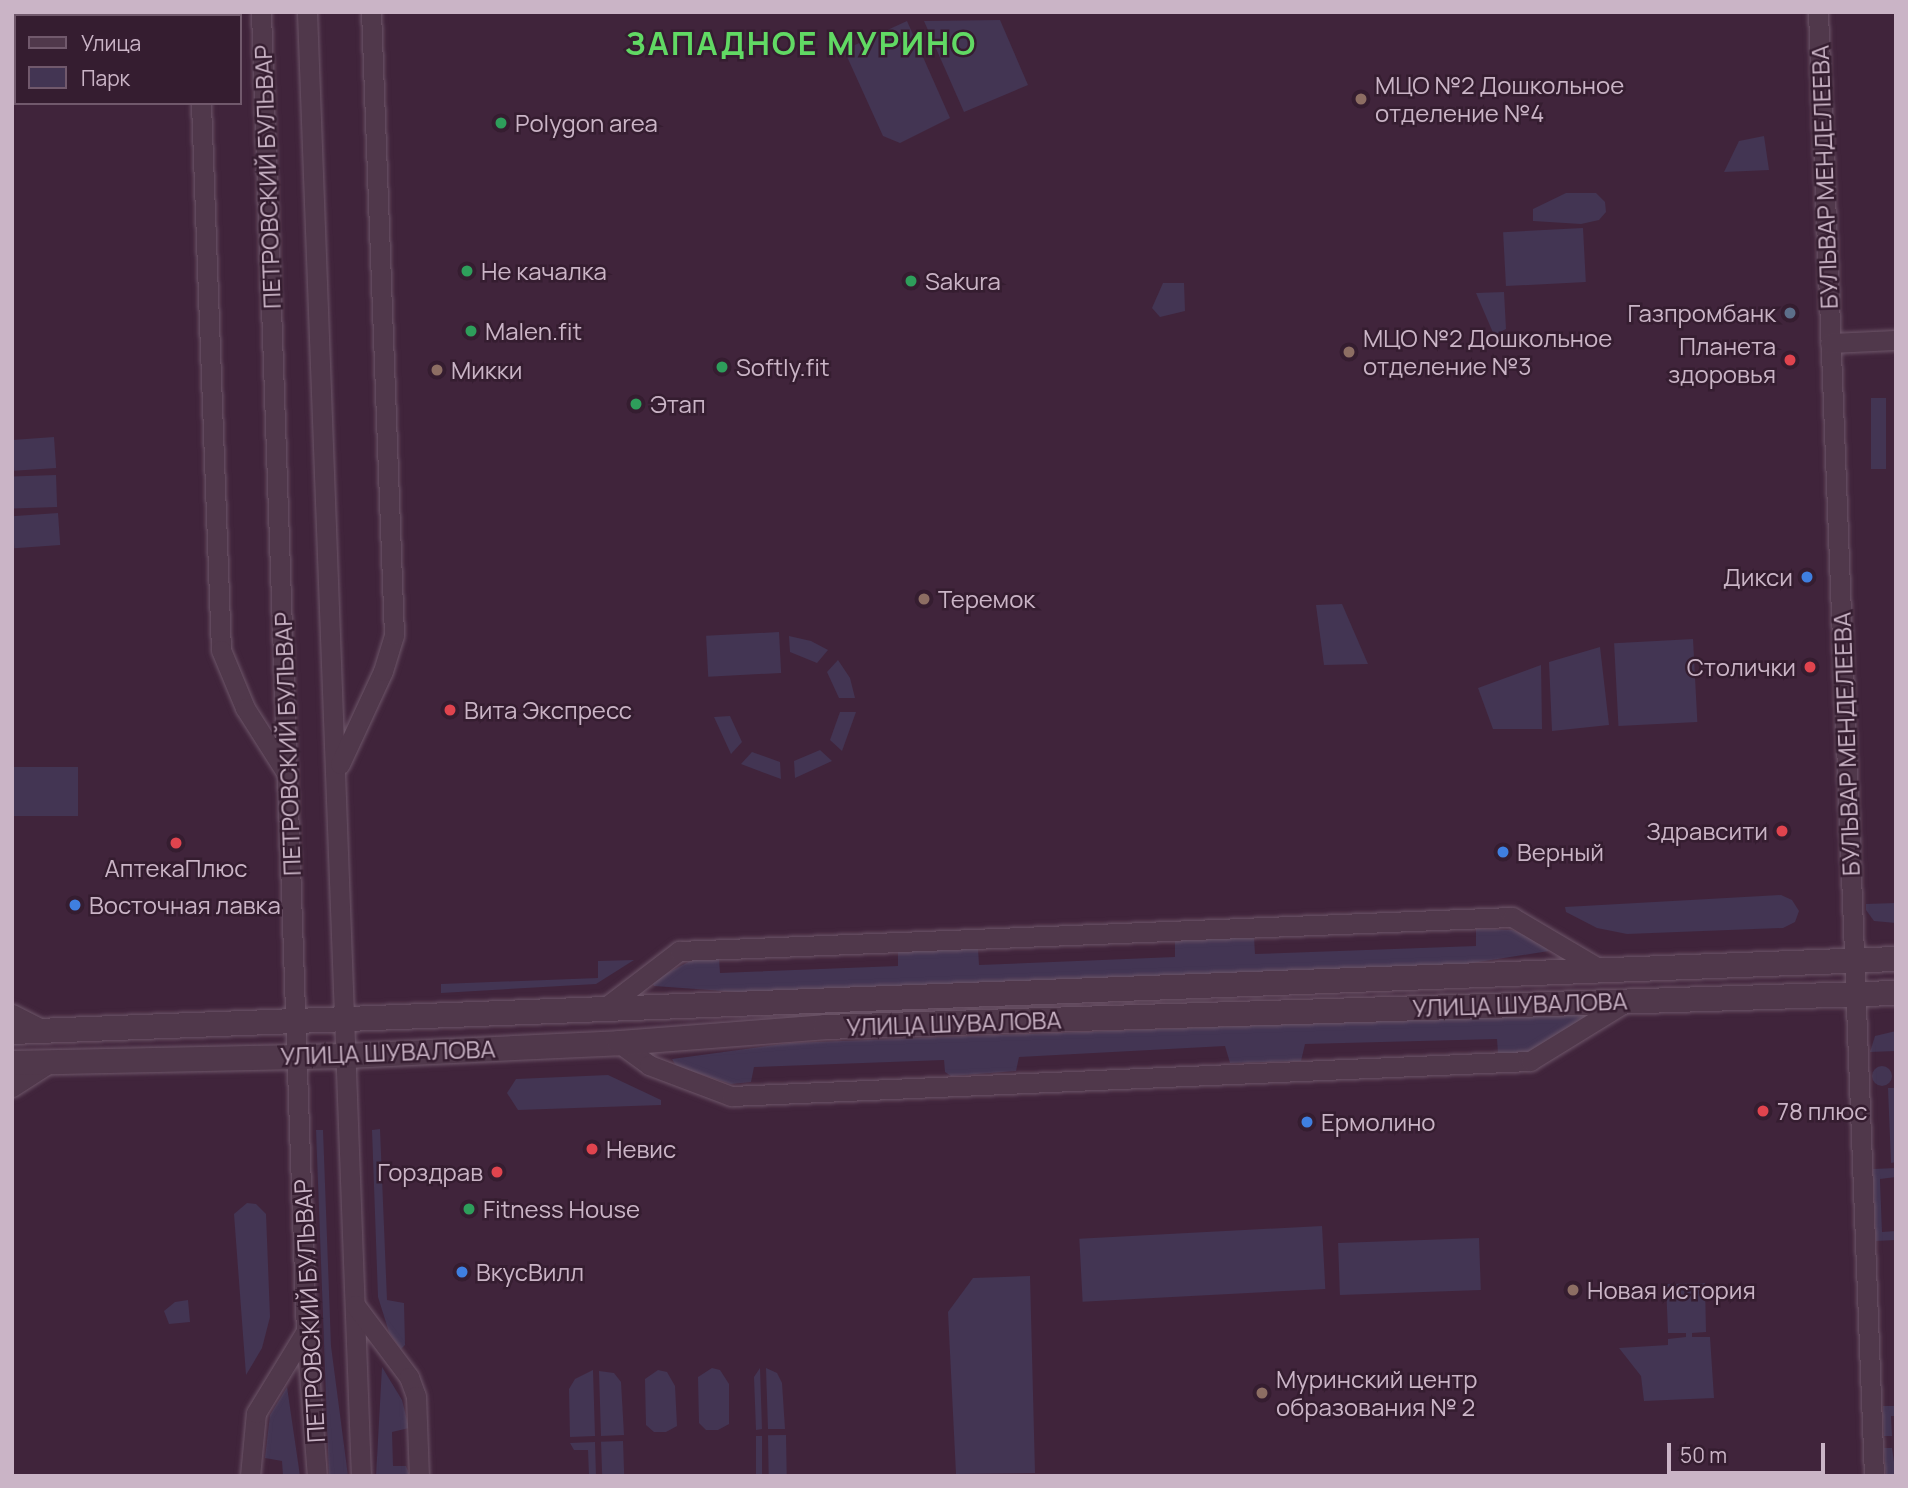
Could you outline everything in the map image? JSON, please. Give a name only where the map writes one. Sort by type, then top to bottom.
[{"type":"street","name":"ПЕТРОВСКИЙ БУЛЬВАР","points":[[261,12],[306,1331],[317,1476]]},
{"type":"street","name":"ПЕТРОВСКИЙ БУЛЬВАР","points":[[307,12],[338,768],[360,1476]]},
{"type":"street","points":[[338,768],[383,671],[394,635],[371,12]]},
{"type":"street","name":"БУЛЬВАР МЕНДЕЛЕЕВА","points":[[1818,12],[1874,1476]]},
{"type":"street","points":[[201,105],[221,650],[245,708],[289,776]]},
{"type":"street","points":[[1830,342],[1896,340]]},
{"type":"street","points":[[607,1006],[679,951],[1512,917],[1602,970]]},
{"type":"street","name":"УЛИЦА ШУВАЛОВА","points":[[12,1032],[346,1020],[607,1006],[1233,987],[1896,959]]},
{"type":"street","name":"УЛИЦА ШУВАЛОВА","points":[[12,1063],[347,1056],[619,1043],[825,1027],[1896,993]]},
{"type":"street","points":[[619,1043],[649,1065],[731,1096],[1530,1061],[1629,1000]]},
{"type":"street","points":[[12,1014],[46,1031]]},
{"type":"street","points":[[12,1087],[48,1064]]},
{"type":"street","points":[[355,1305],[409,1377],[416,1396],[419,1476]]},
{"type":"street","points":[[250,1476],[256,1413],[306,1331]]},
{"type":"green space","points":[[1000,20],[1028,85],[964,112],[924,21]]},
{"type":"green space","points":[[907,21],[950,118],[900,143],[883,136],[844,50]]},
{"type":"green space","points":[[1764,136],[1769,170],[1724,172],[1739,141]]},
{"type":"green space","points":[[1566,193],[1596,193],[1605,202],[1606,212],[1599,220],[1581,224],[1533,221],[1533,209]]},
{"type":"green space","points":[[1583,228],[1586,282],[1506,286],[1503,232]]},
{"type":"green space","points":[[1163,283],[1184,283],[1185,311],[1160,317],[1152,308]]},
{"type":"green space","points":[[1504,292],[1506,329],[1494,335],[1476,293]]},
{"type":"green space","points":[[1871,398],[1886,398],[1886,469],[1871,469]]},
{"type":"green space","points":[[54,437],[56,468],[14,471],[12,440]]},
{"type":"green space","points":[[56,475],[57,507],[13,509],[12,477]]},
{"type":"green space","points":[[58,513],[60,545],[14,548],[12,516]]},
{"type":"green space","points":[[1342,604],[1368,664],[1324,665],[1316,605]]},
{"type":"green space","points":[[779,632],[781,673],[708,677],[706,636]]},
{"type":"green space","points":[[789,636],[811,641],[828,650],[817,663],[790,652]]},
{"type":"green space","points":[[1693,639],[1697,722],[1618,726],[1614,643]]},
{"type":"green space","points":[[1600,647],[1609,725],[1552,731],[1549,662]]},
{"type":"green space","points":[[838,660],[850,678],[855,698],[839,698],[827,672]]},
{"type":"green space","points":[[1541,665],[1542,729],[1493,729],[1478,688]]},
{"type":"green space","points":[[840,712],[856,712],[842,751],[830,740]]},
{"type":"green space","points":[[730,716],[742,742],[731,754],[714,717]]},
{"type":"green space","points":[[820,750],[832,761],[795,778],[794,761]]},
{"type":"green space","points":[[752,752],[780,762],[781,779],[741,764]]},
{"type":"green space","points":[[12,767],[78,767],[78,816],[12,816]]},
{"type":"green space","points":[[1781,895],[1792,900],[1799,911],[1795,922],[1783,928],[1627,934],[1597,928],[1566,912],[1565,907]]},
{"type":"green space","points":[[1896,903],[1896,923],[1874,921],[1866,910],[1866,904]]},
{"type":"green space","points":[[1476,929],[1512,930],[1535,939],[1549,951],[1453,966],[738,992],[654,986],[652,981],[694,959],[719,958],[720,973],[898,966],[898,951],[978,948],[979,965],[1175,957],[1175,940],[1254,937],[1255,954],[1476,946]]},
{"type":"green space","points":[[634,960],[596,984],[441,993],[441,984],[598,978],[598,961]]},
{"type":"green space","points":[[1583,1013],[1586,1017],[1527,1053],[1498,1053],[1497,1039],[1305,1044],[1301,1061],[1230,1063],[1225,1046],[1019,1057],[1016,1071],[951,1076],[945,1072],[944,1060],[754,1067],[751,1082],[731,1084],[676,1066],[672,1059],[790,1043]]},
{"type":"green space","points":[[1896,1031],[1896,1051],[1870,1052],[1875,1036]]},
{"type":"green space","points":[[1882,1066],[1889,1069],[1892,1076],[1889,1083],[1882,1086],[1875,1083],[1872,1076],[1875,1069]]},
{"type":"green space","points":[[608,1075],[661,1100],[661,1105],[518,1110],[507,1093],[516,1079]]},
{"type":"green space","points":[[1888,1088],[1894,1088],[1896,1162],[1891,1163]]},
{"type":"green space","points":[[380,1129],[387,1300],[404,1303],[405,1345],[401,1349],[389,1332],[378,1297],[372,1130]]},
{"type":"green space","points":[[316,1130],[323,1130],[331,1346],[348,1476],[329,1476]]},
{"type":"green space","points":[[1896,1168],[1896,1177],[1880,1179],[1882,1232],[1896,1231],[1896,1240],[1876,1241],[1873,1169]]},
{"type":"green space","points":[[247,1203],[256,1204],[266,1214],[270,1317],[262,1348],[246,1375],[234,1214]]},
{"type":"green space","points":[[1322,1226],[1325,1289],[1083,1302],[1079,1239]]},
{"type":"green space","points":[[1479,1238],[1481,1290],[1340,1295],[1338,1243]]},
{"type":"green space","points":[[1030,1276],[1035,1473],[956,1474],[948,1312],[973,1278]]},
{"type":"green space","points":[[1705,1283],[1706,1332],[1692,1333],[1692,1337],[1710,1337],[1714,1398],[1644,1401],[1641,1376],[1619,1348],[1668,1345],[1668,1339],[1686,1337],[1686,1333],[1668,1333],[1666,1284]]},
{"type":"green space","points":[[188,1300],[190,1322],[169,1324],[164,1311],[175,1302]]},
{"type":"green space","points":[[382,1367],[402,1400],[409,1428],[392,1432],[393,1466],[406,1466],[410,1476],[376,1476]]},
{"type":"green space","points":[[712,1368],[720,1370],[729,1384],[729,1424],[718,1430],[706,1430],[699,1423],[698,1377]]},
{"type":"green space","points":[[760,1368],[762,1429],[756,1430],[754,1377]]},
{"type":"green space","points":[[766,1368],[777,1373],[782,1383],[785,1429],[768,1429]]},
{"type":"green space","points":[[593,1370],[595,1436],[570,1437],[569,1389],[575,1379]]},
{"type":"green space","points":[[658,1370],[667,1372],[675,1386],[677,1426],[666,1432],[654,1432],[646,1425],[645,1379]]},
{"type":"green space","points":[[599,1371],[614,1373],[621,1382],[624,1435],[601,1436]]},
{"type":"green space","points":[[287,1387],[300,1476],[283,1476],[282,1461],[265,1458],[270,1415]]},
{"type":"green space","points":[[1883,1406],[1896,1406],[1896,1416],[1891,1416],[1892,1436],[1884,1436]]},
{"type":"green space","points":[[768,1435],[786,1435],[787,1476],[769,1476]]},
{"type":"green space","points":[[756,1436],[762,1436],[762,1476],[756,1476]]},
{"type":"green space","points":[[623,1441],[624,1476],[602,1476],[601,1442]]},
{"type":"green space","points":[[595,1442],[596,1476],[589,1476],[588,1450],[574,1450],[570,1443]]},
{"type":"green space","points":[[1884,1448],[1892,1448],[1896,1476],[1886,1476]]},
{"type":"place","name":"МЦО №2 Дошкольное отделение №4","points":[[1361,99]]},
{"type":"place","name":"Polygon area","points":[[501,123]]},
{"type":"place","name":"Не качалка","points":[[467,271]]},
{"type":"place","name":"Sakura","points":[[911,281]]},
{"type":"place","name":"Газпромбанк","points":[[1790,313]]},
{"type":"place","name":"Malen.fit","points":[[471,331]]},
{"type":"place","name":"МЦО №2 Дошкольное отделение №3","points":[[1349,352]]},
{"type":"place","name":"Планета здоровья","points":[[1790,360]]},
{"type":"place","name":"Softly.fit","points":[[722,367]]},
{"type":"place","name":"Микки","points":[[437,370]]},
{"type":"place","name":"Этап","points":[[636,404]]},
{"type":"place","name":"Дикси","points":[[1807,577]]},
{"type":"place","name":"Теремок","points":[[924,599]]},
{"type":"place","name":"Столички","points":[[1810,667]]},
{"type":"place","name":"Вита Экспресс","points":[[450,710]]},
{"type":"place","name":"Здравсити","points":[[1782,831]]},
{"type":"place","name":"АптекаПлюс","points":[[176,843]]},
{"type":"place","name":"Верный","points":[[1503,852]]},
{"type":"place","name":"Восточная лавка","points":[[75,905]]},
{"type":"place","name":"78 плюс","points":[[1763,1111]]},
{"type":"place","name":"Ермолино","points":[[1307,1122]]},
{"type":"place","name":"Невис","points":[[592,1149]]},
{"type":"place","name":"Горздрав","points":[[497,1172]]},
{"type":"place","name":"Fitness House","points":[[469,1209]]},
{"type":"place","name":"ВкусВилл","points":[[462,1272]]},
{"type":"place","name":"Новая история","points":[[1573,1290]]},
{"type":"place","name":"Муринский центр образования № 2","points":[[1262,1393]]},
{"type":"district","name":"ЗАПАДНОЕ МУРИНО","points":[[801,43]]}]
